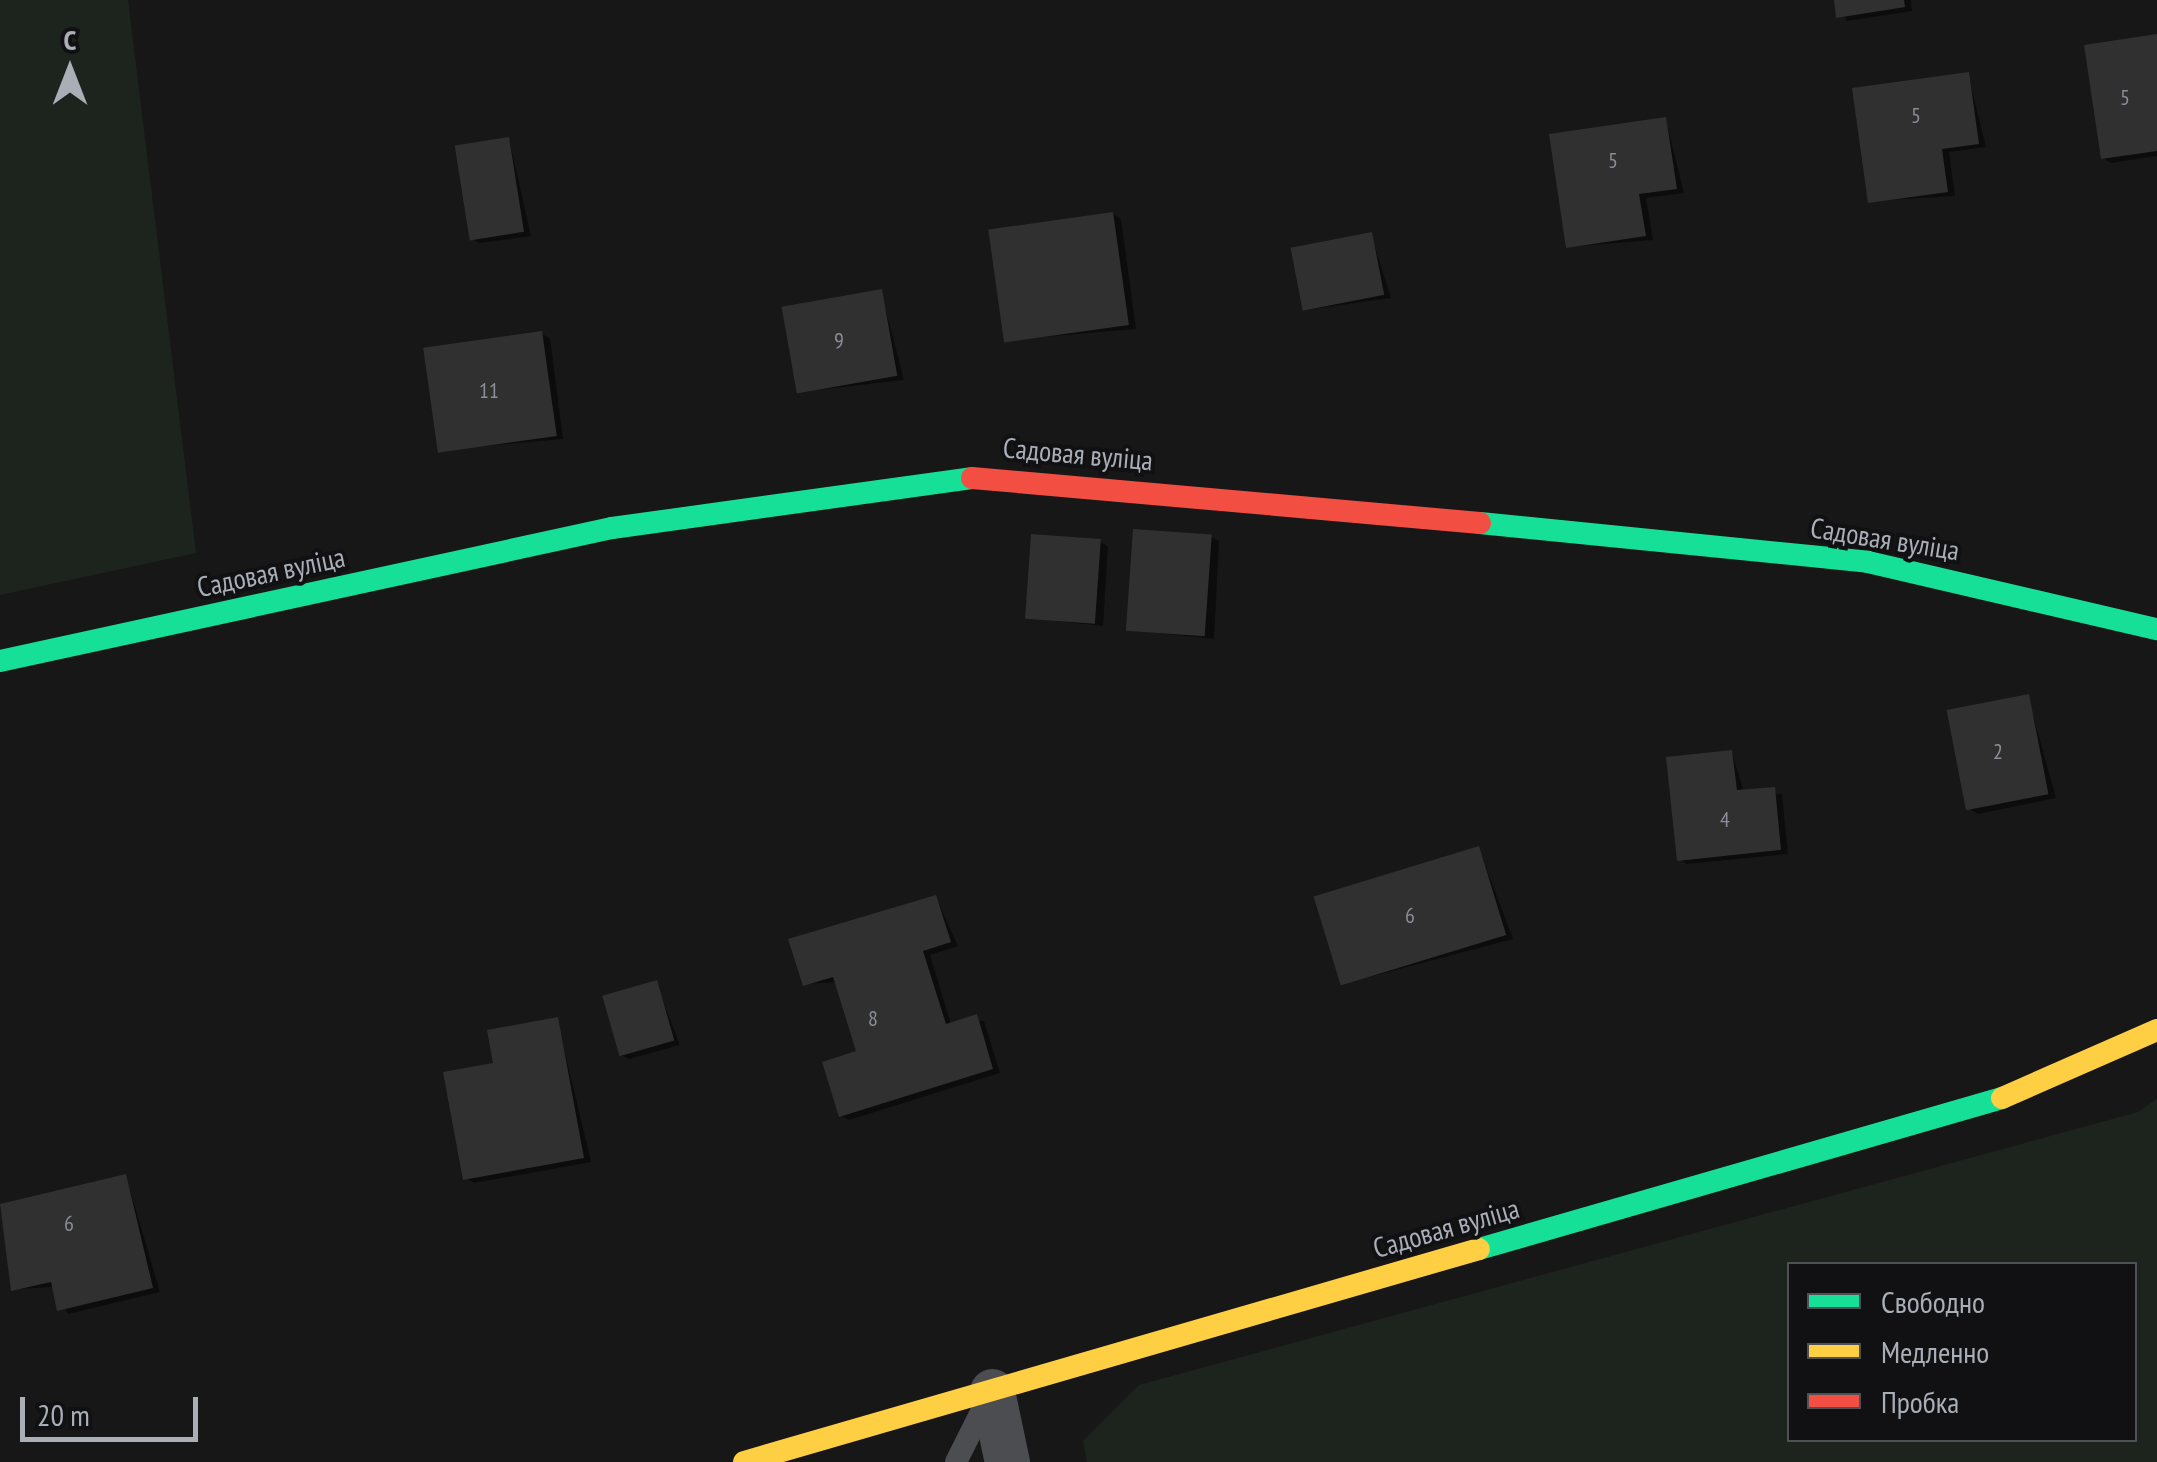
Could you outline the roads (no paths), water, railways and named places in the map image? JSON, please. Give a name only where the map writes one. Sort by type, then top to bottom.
[{"type":"street","name":"Садовая вуліца","points":[[0,661],[612,528],[992,475],[1868,562],[2157,628]]},
{"type":"street","name":"Садовая вуліца","points":[[744,1462],[2041,1087],[2157,1030]]},
{"type":"street","points":[[992,1391],[1007,1462]]},
{"type":"lane","points":[[956,1462],[992,1391]]}]
